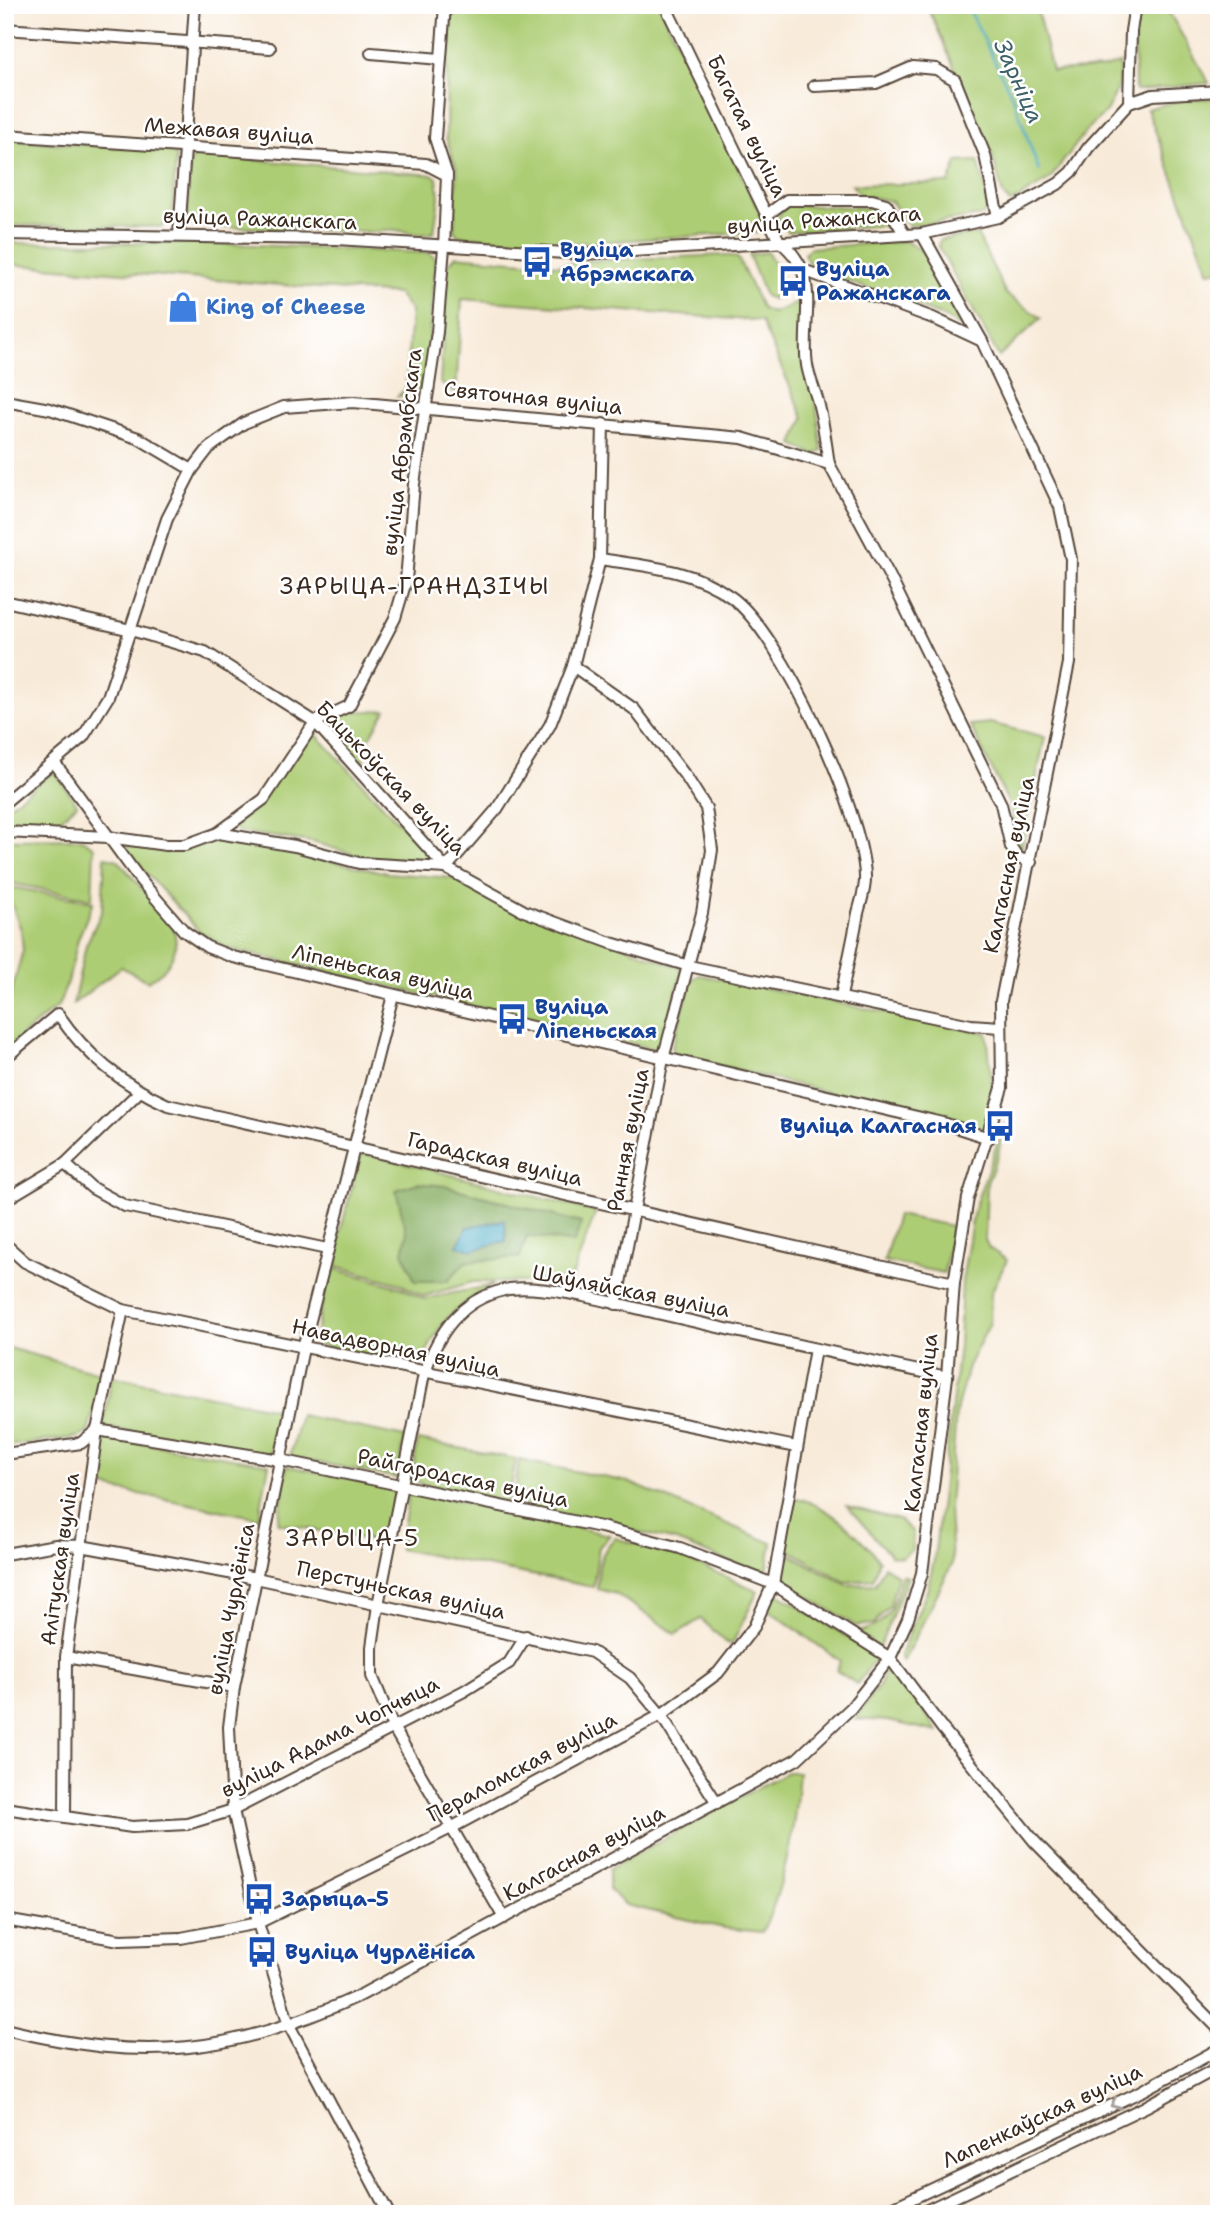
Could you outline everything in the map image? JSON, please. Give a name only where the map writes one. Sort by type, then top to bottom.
[{"type":"street","points":[[179,234],[195,5]]},
{"type":"street","name":"вуліца Абрэмбскага","points":[[315,722],[349,706],[395,618],[405,581],[414,484],[437,331],[444,247],[447,175],[435,138],[445,5]]},
{"type":"street","name":"Багатая вуліца","points":[[665,5],[779,241],[796,253],[803,271],[809,306],[808,368],[820,407],[829,464]]},
{"type":"street","points":[[1135,5],[1131,31],[1129,103],[1153,95],[1219,91]]},
{"type":"street","points":[[5,29],[270,48]]},
{"type":"street","points":[[371,53],[440,60]]},
{"type":"street","points":[[814,86],[876,83],[913,67],[936,69],[955,80],[985,155],[998,217]]},
{"type":"street","name":"вуліца Ражанскага","points":[[5,234],[179,234],[336,239],[582,254],[922,234],[998,217],[1058,184],[1072,172],[1112,118],[1129,103]]},
{"type":"street","name":"Межавая вуліца","points":[[5,135],[426,164],[447,175]]},
{"type":"street","points":[[768,214],[787,200],[872,200],[886,204],[905,235]]},
{"type":"street","name":"Калгасная вуліца","points":[[5,2029],[69,2044],[120,2050],[171,2049],[244,2039],[289,2025],[361,1994],[797,1759],[851,1709],[890,1658],[908,1619],[922,1573],[947,1377],[954,1283],[968,1198],[989,1138],[1002,1088],[1001,1001],[1069,663],[1071,559],[1060,507],[982,341],[922,234]]},
{"type":"street","points":[[803,271],[933,318],[982,341]]},
{"type":"street","points":[[5,401],[50,409],[138,438],[192,470]]},
{"type":"street","name":"Святочная вуліца","points":[[5,802],[82,737],[108,697],[167,519],[192,470],[209,448],[244,423],[284,407],[353,402],[426,407],[742,438],[829,464]]},
{"type":"street","points":[[218,833],[295,846],[359,863],[446,868],[497,809],[550,725],[573,666],[600,559],[603,424]]},
{"type":"street","points":[[829,464],[890,577],[1001,804],[1011,847],[1018,858],[1031,862]]},
{"type":"street","points":[[600,559],[688,574],[732,597],[760,628],[800,695],[835,772],[860,838],[866,878],[841,996]]},
{"type":"street","name":"Бацькоўская вуліца","points":[[5,601],[131,630],[205,652],[315,722],[446,868],[524,911],[611,943],[689,966],[971,1025],[1000,1027]]},
{"type":"street","name":"Ранняя вуліца","points":[[573,666],[634,709],[687,778],[706,808],[712,850],[702,913],[663,1059],[616,1304]]},
{"type":"street","points":[[5,832],[108,837],[186,845],[218,833],[264,799],[315,722]]},
{"type":"street","name":"Ліпеньская вуліца","points":[[54,762],[108,837],[184,931],[207,947],[233,957],[943,1123],[989,1138]]},
{"type":"street","name":"вуліца Чурлёніса","points":[[389,2214],[289,2025],[258,1923],[233,1810],[229,1727],[234,1687],[303,1349],[393,995]]},
{"type":"street","name":"Гарадская вуліца","points":[[5,1058],[58,1014],[77,1041],[139,1092],[187,1110],[954,1283]]},
{"type":"street","points":[[5,1200],[65,1164],[139,1092]]},
{"type":"street","points":[[65,1164],[92,1188],[125,1206],[327,1249]]},
{"type":"street","name":"Навадворная вуліца","points":[[5,1244],[25,1262],[123,1310],[424,1374],[796,1447]]},
{"type":"street","name":"Шаўляйская вуліца","points":[[504,1918],[393,1727],[372,1676],[372,1647],[378,1605],[424,1374],[438,1339],[448,1324],[462,1310],[486,1295],[525,1288],[616,1304],[947,1377]]},
{"type":"street","name":"Алітуская вуліца","points":[[65,1816],[66,1657],[97,1430],[123,1310]]},
{"type":"street","name":"Пераломская вуліца","points":[[5,1920],[120,1940],[181,1938],[258,1923],[451,1828],[661,1716],[718,1673],[754,1627],[773,1584],[815,1349]]},
{"type":"street","points":[[5,1454],[81,1443],[97,1430]]},
{"type":"street","name":"Райгародская вуліца","points":[[97,1430],[280,1460],[403,1484],[667,1544],[773,1584],[890,1658]]},
{"type":"street","name":"Перстуньская вуліца","points":[[5,1555],[56,1545],[81,1546],[256,1578],[592,1652],[631,1678],[661,1716],[717,1803]]},
{"type":"street","name":"вуліца Адама Чопчыца","points":[[5,1808],[132,1827],[187,1824],[233,1810],[509,1663],[526,1636]]},
{"type":"street","points":[[66,1657],[234,1687]]},
{"type":"street","points":[[890,1658],[942,1728],[1035,1842],[1219,2029]]},
{"type":"street","name":"Лапенкаўская вуліца","points":[[878,2214],[1142,2091],[1219,2049]]},
{"type":"street","name":"Лапенкаўская вуліца","points":[[919,2214],[1145,2107],[1219,2067]]},
{"type":"green space","points":[[453,5],[659,5],[765,223],[761,232],[564,244],[458,236],[454,230],[457,170],[446,138],[447,60]]},
{"type":"green space","points":[[927,5],[1036,5],[1052,71],[1104,68],[1120,63],[1118,88],[1106,112],[1090,126],[1049,180],[1010,203],[1003,195],[992,154]]},
{"type":"green space","points":[[1141,5],[1165,5],[1209,83],[1135,91],[1134,34]]},
{"type":"green space","points":[[1219,98],[1219,270],[1209,272],[1147,109],[1181,100]]},
{"type":"green space","points":[[5,140],[171,150],[176,156],[172,215],[162,227],[5,225]]},
{"type":"green space","points":[[196,155],[433,175],[437,178],[439,197],[434,232],[420,234],[392,230],[377,232],[194,226],[187,219],[190,162]]},
{"type":"green space","points":[[978,161],[990,207],[982,216],[909,226],[891,201],[860,195],[852,185],[949,183],[957,162]]},
{"type":"green space","points":[[786,205],[879,208],[892,225],[788,232],[777,219]]},
{"type":"green space","points":[[977,234],[1006,294],[1041,318],[999,357],[938,246],[940,240]]},
{"type":"green space","points":[[905,241],[924,252],[969,331],[940,315],[811,268],[804,254],[810,248]]},
{"type":"green space","points":[[5,243],[209,243],[429,253],[435,258],[426,377],[418,392],[397,397],[406,388],[411,311],[398,294],[5,264]]},
{"type":"green space","points":[[767,252],[781,276],[782,291],[773,299],[765,296],[749,255]]},
{"type":"green space","points":[[727,255],[738,258],[762,309],[772,313],[803,301],[822,451],[814,455],[793,444],[804,418],[761,321],[462,299],[456,393],[440,383],[448,265],[456,256],[558,265],[585,261]]},
{"type":"green space","points":[[386,710],[365,746],[363,768],[321,722],[347,712]]},
{"type":"green space","points":[[990,723],[1045,737],[1021,851],[1009,804],[970,725]]},
{"type":"green space","points":[[312,730],[435,861],[367,858],[312,842],[238,832],[235,828]]},
{"type":"green space","points":[[54,771],[77,804],[51,828],[5,826],[5,809]]},
{"type":"green space","points":[[82,839],[94,847],[92,899],[5,882],[5,840]]},
{"type":"green space","points":[[223,839],[388,873],[453,878],[680,968],[682,972],[663,1044],[654,1049],[226,948],[199,931],[126,851],[129,844],[187,848]]},
{"type":"green space","points":[[105,857],[118,860],[172,924],[175,950],[168,965],[155,977],[147,981],[121,967],[73,1004],[86,945],[102,911]]},
{"type":"green space","points":[[5,886],[93,902],[78,939],[68,982],[58,1006],[5,1049],[5,1016],[23,950],[21,930]]},
{"type":"green space","points":[[700,975],[987,1033],[993,1092],[984,1130],[675,1055],[672,1048],[692,979]]},
{"type":"green space","points":[[1005,1121],[998,1155],[987,1183],[985,1240],[989,1248],[1007,1260],[991,1293],[990,1323],[968,1366],[956,1412],[949,1507],[952,1564],[903,1662],[900,1655],[927,1591],[934,1560],[959,1346],[962,1281],[974,1209]]},
{"type":"green space","points":[[361,1152],[596,1212],[570,1282],[473,1282],[424,1296],[400,1284],[337,1266],[340,1233]]},
{"type":"green space","points":[[418,1183],[445,1186],[581,1223],[574,1243],[527,1236],[520,1257],[465,1262],[448,1281],[415,1281],[403,1252],[407,1234],[396,1190]]},
{"type":"green space","points":[[897,1215],[952,1226],[944,1273],[884,1261]]},
{"type":"green space","points":[[329,1267],[402,1288],[424,1299],[494,1285],[448,1317],[420,1366],[314,1344]]},
{"type":"green space","points":[[5,1347],[103,1374],[88,1432],[79,1437],[5,1446]]},
{"type":"green space","points":[[112,1376],[280,1410],[270,1454],[103,1427]]},
{"type":"green space","points":[[300,1415],[405,1437],[397,1478],[290,1457]]},
{"type":"green space","points":[[105,1437],[269,1464],[259,1518],[94,1485]]},
{"type":"green space","points":[[418,1440],[516,1459],[508,1503],[411,1481]]},
{"type":"green space","points":[[519,1460],[628,1482],[772,1543],[766,1576],[676,1541],[514,1503]]},
{"type":"green space","points":[[287,1466],[396,1488],[385,1543],[278,1523]]},
{"type":"green space","points":[[410,1490],[610,1535],[599,1547],[593,1587],[399,1549]]},
{"type":"green space","points":[[792,1497],[805,1500],[830,1513],[862,1540],[879,1560],[873,1579],[846,1582],[784,1547]]},
{"type":"green space","points":[[847,1506],[899,1520],[913,1532],[912,1550],[902,1557],[891,1556]]},
{"type":"green space","points":[[615,1538],[679,1556],[758,1591],[733,1642],[728,1644],[701,1619],[676,1634],[616,1594],[597,1589],[600,1561]]},
{"type":"green space","points":[[784,1551],[847,1585],[876,1584],[884,1566],[898,1576],[890,1605],[874,1624],[856,1626],[779,1579]]},
{"type":"green space","points":[[902,1575],[908,1577],[879,1648],[857,1632],[877,1625],[884,1619],[893,1604]]},
{"type":"green space","points":[[773,1590],[877,1656],[857,1684],[837,1671],[840,1661],[769,1610]]},
{"type":"green space","points":[[885,1671],[916,1699],[938,1732],[888,1721],[855,1719],[881,1683]]},
{"type":"green space","points":[[787,1772],[799,1772],[792,1834],[777,1895],[762,1932],[724,1928],[626,1905],[609,1890],[609,1869]]},
{"type":"water","points":[[505,1220],[506,1241],[473,1250],[457,1246],[467,1227]]},
{"type":"waterway","name":"Зарніца","points":[[967,5],[1015,102],[1039,171]]},
{"type":"place","name":"Вуліца Абрэмскага","points":[[537,262]]},
{"type":"place","name":"Вуліца Ражанскага","points":[[793,281]]},
{"type":"place","name":"King of Cheese","points":[[183,307]]},
{"type":"place","name":"Вуліца Ліпеньская","points":[[512,1019]]},
{"type":"place","name":"Вуліца Калгасная","points":[[1000,1126]]},
{"type":"place","name":"Зарыца-5","points":[[259,1899]]},
{"type":"place","name":"Вуліца Чурлёніса","points":[[262,1952]]},
{"type":"district","name":"ЗАРЫЦА-ГРАНДЗІЧЫ","points":[[415,586]]},
{"type":"district","name":"ЗАРЫЦА-5","points":[[353,1538]]}]
